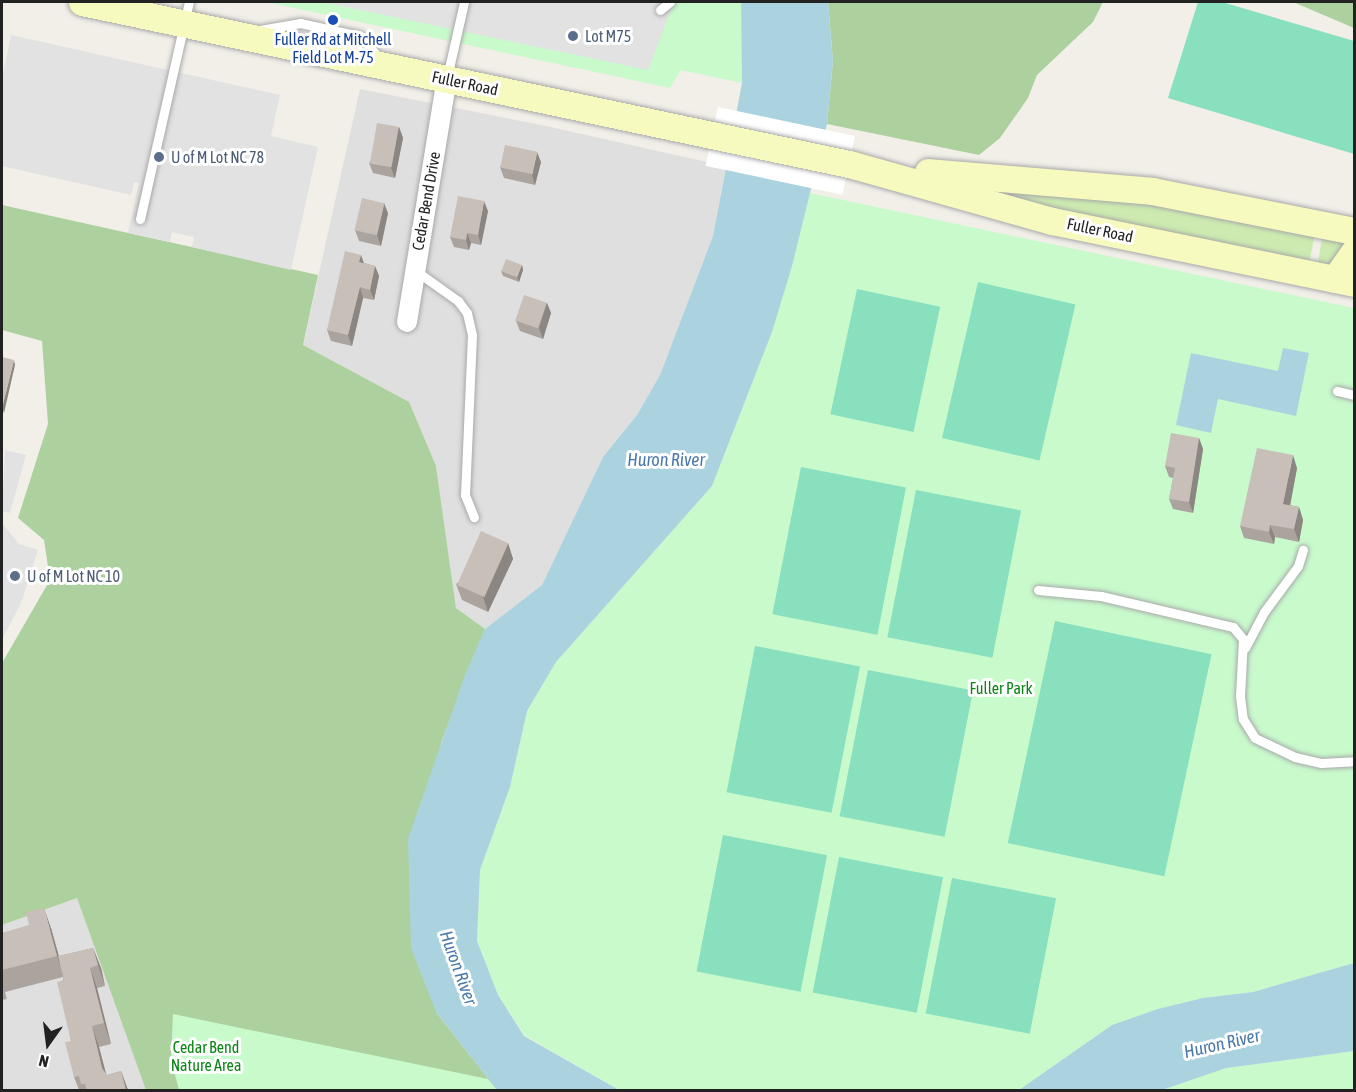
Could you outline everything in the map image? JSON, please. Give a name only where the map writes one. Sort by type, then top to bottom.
[{"type":"main road","name":"Fuller Road","points":[[82,2],[186,12],[236,34],[849,164],[1052,220],[1345,281]]},
{"type":"main road","name":"Fuller Road","points":[[849,164],[1152,191],[1354,231]]},
{"type":"main road","points":[[1345,281],[1354,252]]},
{"type":"street","name":"Cedar Bend Drive","points":[[406,322],[447,80]]},
{"type":"lane","points":[[447,80],[464,2]]},
{"type":"lane","points":[[660,10],[670,2]]},
{"type":"lane","points":[[140,219],[186,12]]},
{"type":"lane","points":[[414,270],[458,301],[467,313],[472,335],[465,495],[474,517]]},
{"type":"lane","points":[[1337,392],[1354,395]]},
{"type":"lane","points":[[1303,550],[1298,566],[1264,612],[1245,648],[1240,696],[1243,719],[1255,738],[1295,757],[1321,763],[1354,761]]},
{"type":"lane","points":[[1038,590],[1090,594],[1221,623],[1240,634],[1245,648]]},
{"type":"shaded area","name":"Lot M75","points":[[322,2],[674,2],[648,70]]},
{"type":"shaded area","name":"U of M Lot NC 78","points":[[11,35],[280,95],[271,136],[318,147],[291,270],[192,247],[194,237],[172,232],[170,242],[128,233],[139,183],[134,182],[131,195],[2,166],[2,79]]},
{"type":"shaded area","points":[[360,89],[546,126],[707,162],[706,166],[725,170],[713,236],[660,375],[637,415],[603,457],[542,585],[485,629],[456,608],[436,466],[303,345]]},
{"type":"shaded area","points":[[5,450],[26,455],[10,513],[2,511]]},
{"type":"shaded area","name":"U of M Lot NC 10","points":[[2,523],[19,544],[38,550],[21,603],[2,640]]},
{"type":"shaded area","points":[[77,898],[179,1090],[2,1090],[2,925]]},
{"type":"green space","points":[[266,2],[741,2],[742,83],[681,70],[670,88]]},
{"type":"green space","points":[[828,2],[1103,2],[1093,22],[1037,75],[1028,98],[1000,138],[979,155],[827,124],[833,61]]},
{"type":"green space","points":[[1198,2],[1222,2],[1354,41],[1354,154],[1168,98]]},
{"type":"green space","points":[[1293,2],[1354,2],[1354,28]]},
{"type":"green space","points":[[910,175],[1107,196],[1315,234],[1309,264],[999,201]]},
{"type":"green space","name":"Fuller Park","points":[[810,193],[1354,308],[1354,963],[1253,992],[1203,998],[1159,1009],[1112,1025],[1019,1090],[619,1090],[524,1035],[498,995],[477,941],[480,870],[510,787],[527,711],[556,662],[712,486],[772,332]]},
{"type":"green space","points":[[2,205],[318,275],[303,345],[409,402],[436,466],[456,608],[485,629],[441,743],[436,1012],[497,1090],[146,1090],[77,898],[2,925],[2,663],[50,580],[44,540],[18,518],[48,424],[42,341],[2,330]]},
{"type":"green space","points":[[1323,234],[1348,239],[1329,269],[1317,267]]},
{"type":"green space","points":[[978,282],[1075,304],[1039,460],[942,438]]},
{"type":"green space","points":[[857,289],[940,307],[914,432],[830,414]]},
{"type":"green space","points":[[801,467],[906,487],[877,635],[772,614]]},
{"type":"green space","points":[[916,490],[1021,510],[992,658],[887,637]]},
{"type":"green space","points":[[1055,621],[1212,654],[1164,876],[1008,843]]},
{"type":"green space","points":[[755,646],[860,666],[832,813],[727,792]]},
{"type":"green space","points":[[868,670],[973,690],[945,837],[840,816]]},
{"type":"green space","points":[[723,835],[827,855],[801,992],[696,971]]},
{"type":"green space","points":[[839,857],[943,877],[917,1013],[813,992]]},
{"type":"green space","points":[[952,878],[1056,898],[1030,1034],[926,1013]]},
{"type":"green space","name":"Cedar Bend Nature Area","points":[[173,1014],[488,1079],[497,1090],[179,1090],[171,1059]]},
{"type":"green space","points":[[1354,1051],[1354,1090],[1162,1090],[1226,1068]]},
{"type":"water","name":"Huron River","points":[[741,2],[828,2],[833,61],[827,124],[792,266],[772,332],[712,486],[556,662],[527,711],[510,787],[480,870],[477,941],[498,995],[524,1036],[619,1090],[497,1090],[436,1012],[411,948],[408,839],[465,675],[485,629],[542,585],[603,457],[637,415],[660,375],[713,236],[742,83]]},
{"type":"water","points":[[1283,348],[1309,353],[1296,416],[1218,399],[1211,433],[1176,425],[1191,353],[1278,371]]},
{"type":"water","name":"Huron River","points":[[1354,963],[1354,1051],[1226,1068],[1162,1090],[1019,1090],[1112,1025],[1158,1009],[1203,998],[1253,992]]},
{"type":"pier","points":[[718,107],[855,136],[842,195],[706,166]]},
{"type":"building","points":[[377,123],[399,127],[392,167],[370,163]]},
{"type":"building","points":[[505,145],[537,152],[532,174],[500,167]]},
{"type":"building","points":[[458,196],[484,201],[478,235],[467,233],[466,240],[450,237]]},
{"type":"building","points":[[362,198],[384,203],[377,235],[355,230]]},
{"type":"building","points":[[345,251],[361,255],[359,262],[375,266],[370,290],[360,287],[348,335],[327,330]]},
{"type":"building","points":[[506,259],[522,265],[517,277],[501,271]]},
{"type":"building","points":[[524,295],[547,303],[538,328],[515,321]]},
{"type":"building","points":[[2,357],[14,360],[2,408]]},
{"type":"building","points":[[1171,433],[1199,438],[1189,502],[1169,499],[1175,468],[1165,466]]},
{"type":"building","points":[[1257,448],[1293,455],[1283,504],[1299,507],[1294,529],[1270,525],[1269,532],[1240,526]]},
{"type":"building","points":[[481,531],[508,543],[484,597],[457,585]]},
{"type":"building","points":[[44,908],[57,956],[2,970],[2,933],[29,925],[26,912]]},
{"type":"building","points":[[93,948],[98,965],[90,968],[104,1023],[92,1026],[102,1068],[107,1075],[121,1071],[126,1090],[87,1090],[85,1084],[81,1084],[79,1076],[74,1077],[65,1042],[71,1041],[57,982],[64,980],[58,956]]},
{"type":"place","name":"Fuller Rd at Mitchell Field Lot M-75","points":[[333,20]]},
{"type":"place","name":"Lot M75","points":[[573,36]]},
{"type":"place","name":"U of M Lot NC 78","points":[[159,157]]},
{"type":"place","name":"U of M Lot NC 10","points":[[15,576]]}]
